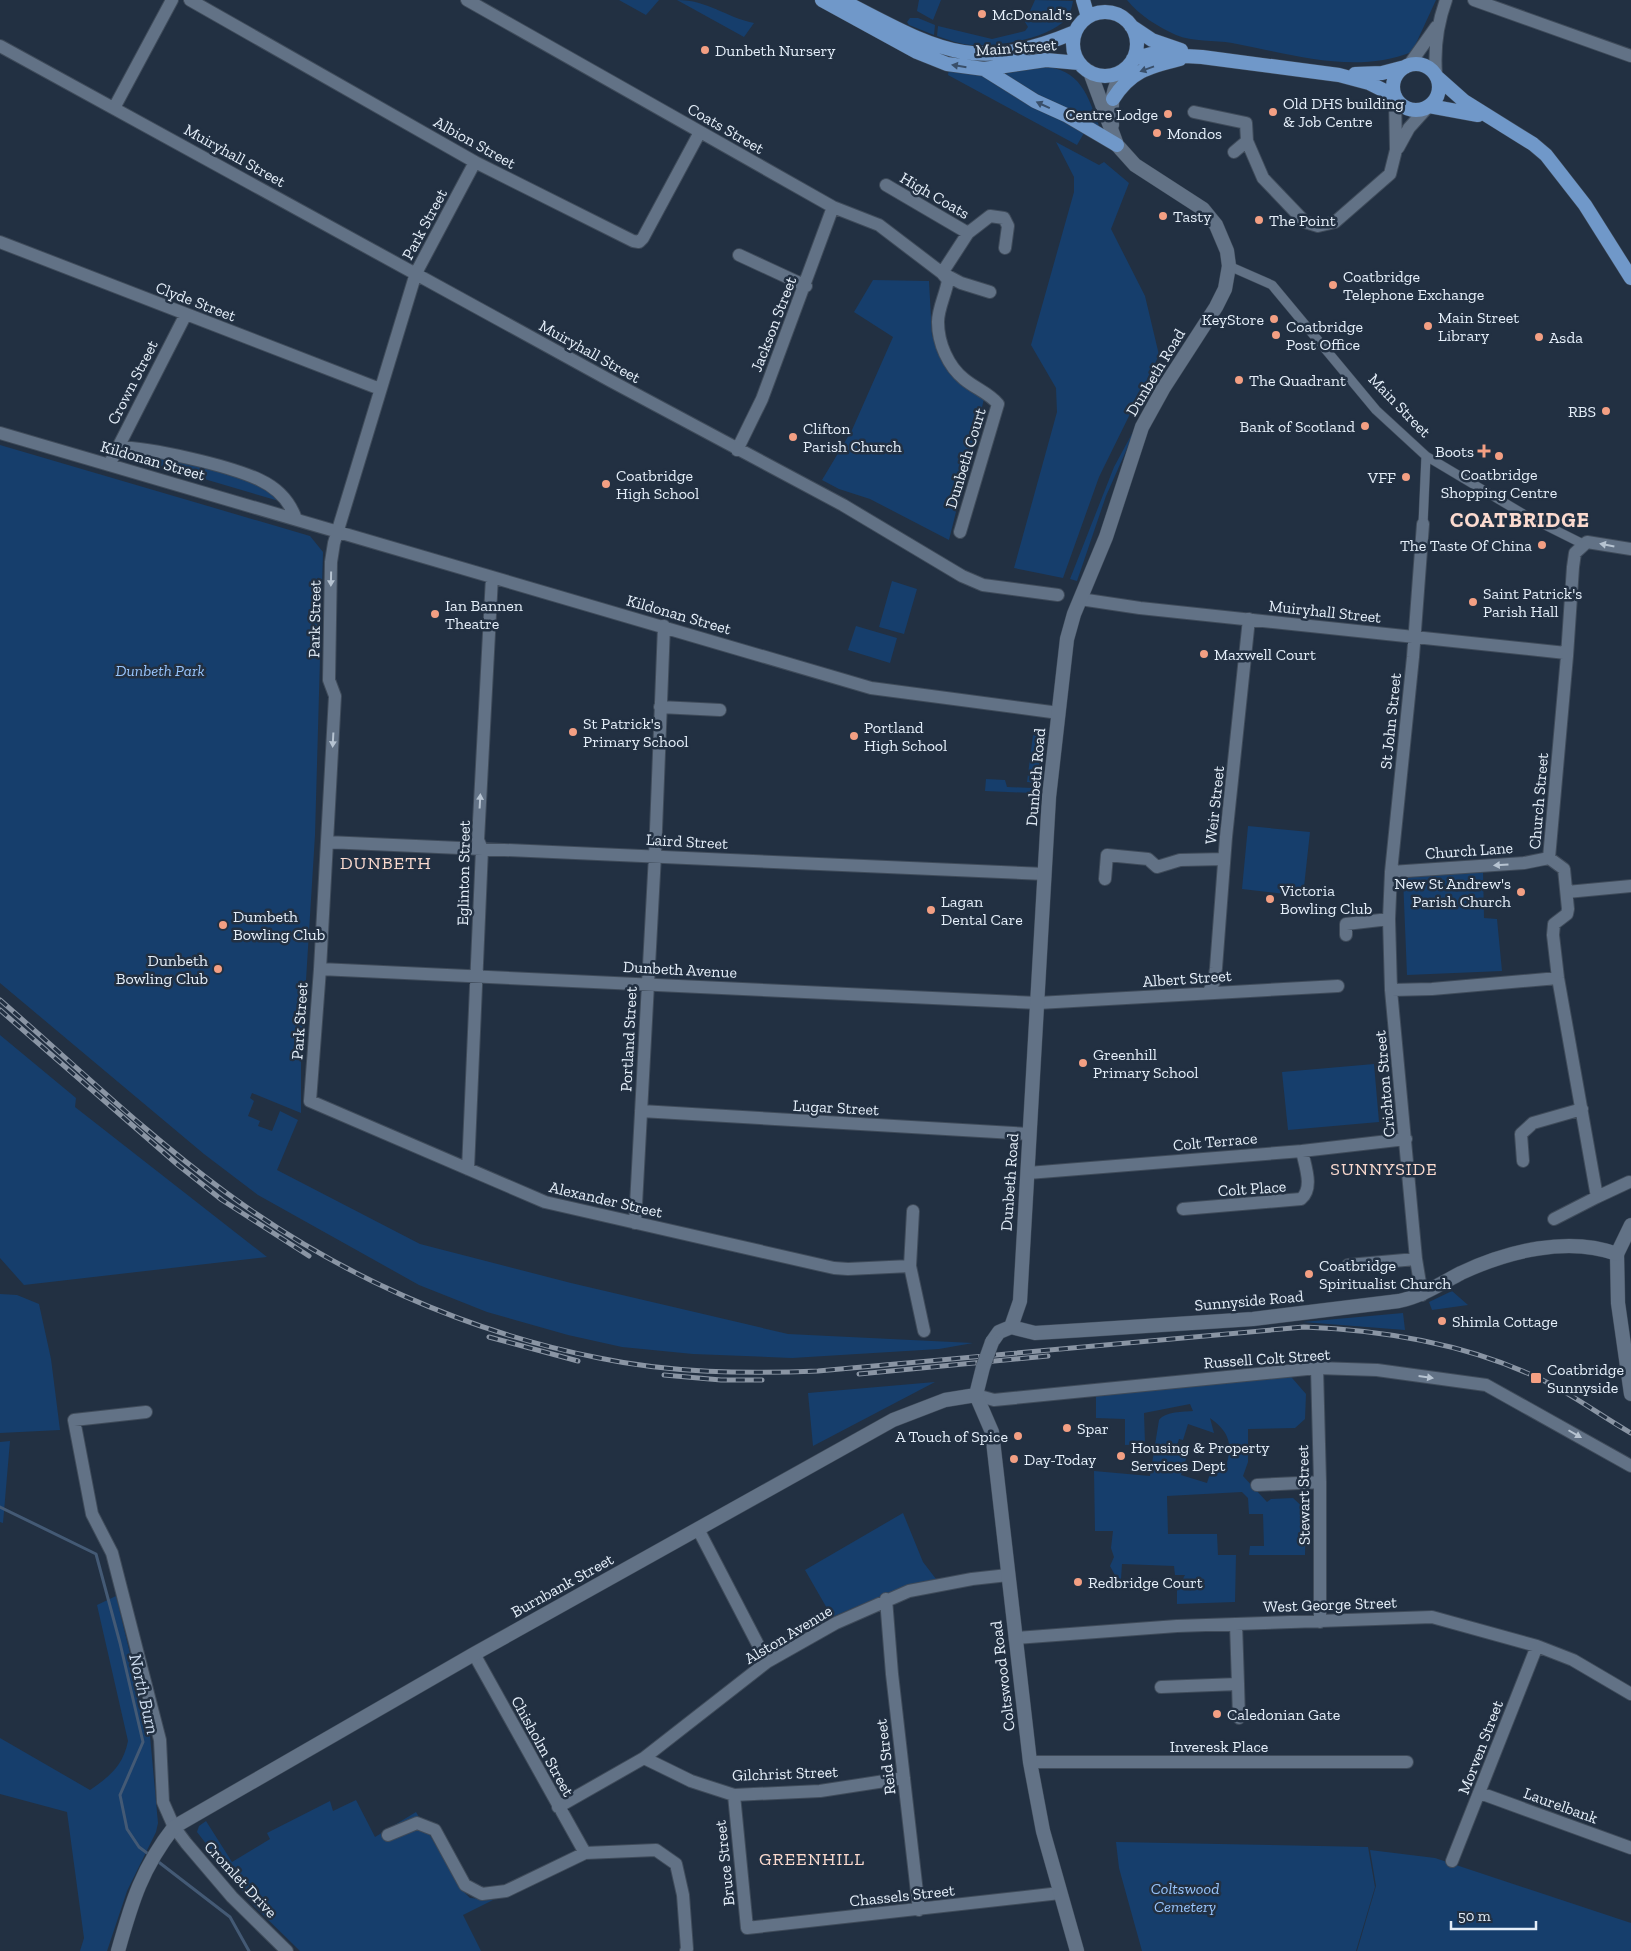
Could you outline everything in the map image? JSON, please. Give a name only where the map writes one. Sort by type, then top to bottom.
[{"type":"main road","name":"Main Street","points":[[822,0],[934,60],[953,66],[984,69],[1046,60],[1085,68]]},
{"type":"main road","name":"Main Street","points":[[841,0],[921,42],[970,54],[992,54],[1027,50],[1075,32]]},
{"type":"main road","points":[[1083,0],[1088,17]]},
{"type":"main road","points":[[1109,0],[1126,21],[1136,38],[1136,48],[1116,82],[1111,117],[1115,140]]},
{"type":"main road","points":[[1197,56],[1162,44],[1141,34],[1126,21],[1102,12],[1088,17],[1079,25],[1075,32],[1073,48],[1085,68],[1115,140],[1135,165],[1203,209],[1212,218],[1227,251],[1229,266]]},
{"type":"main road","points":[[1085,68],[1106,76],[1151,54],[1197,56],[1339,75],[1368,83],[1395,96]]},
{"type":"main road","points":[[1113,99],[1125,82],[1137,73],[1197,56]]},
{"type":"main road","points":[[1339,75],[1377,73],[1407,66],[1423,65],[1464,101],[1534,144],[1557,166],[1585,205],[1631,278]]},
{"type":"main road","points":[[1407,66],[1397,74],[1394,81],[1395,96],[1399,102],[1411,110],[1428,107],[1457,110],[1493,119]]},
{"type":"main road","points":[[984,69],[1035,101],[1115,140]]},
{"type":"main road","points":[[1428,107],[1438,97],[1440,89],[1436,76]]},
{"type":"main road","name":"Dunbeth Road","points":[[1011,1327],[1020,1302],[1049,797],[1067,639],[1080,599],[1106,537],[1142,427],[1162,389],[1222,298],[1229,266]]},
{"type":"main road","points":[[1631,1225],[1617,1254],[1618,1303],[1631,1394]]},
{"type":"main road","name":"Sunnyside Road","points":[[1011,1327],[1035,1333],[1253,1319],[1399,1302],[1422,1295],[1476,1267],[1521,1252],[1576,1246],[1602,1249],[1617,1254]]},
{"type":"main road","points":[[976,1395],[992,1342],[999,1332],[1011,1327]]},
{"type":"main road","name":"Burnbank Street","points":[[174,1827],[474,1654],[892,1420],[945,1400],[976,1395]]},
{"type":"main road","name":"Coltswood Road","points":[[976,1395],[992,1432],[1030,1762],[1043,1831],[1077,1951]]},
{"type":"main road","points":[[118,1951],[130,1909],[152,1857],[174,1827]]},
{"type":"street","points":[[114,108],[172,0]]},
{"type":"street","name":"Albion Street","points":[[190,0],[475,162],[614,233],[639,242],[643,238],[700,132]]},
{"type":"street","name":"Coats Street","points":[[466,0],[833,207],[879,225],[942,273]]},
{"type":"street","points":[[1436,76],[1435,48],[1438,24],[1446,0]]},
{"type":"street","points":[[1474,0],[1631,56]]},
{"type":"street","points":[[1407,66],[1438,24]]},
{"type":"street","name":"Muiryhall Street","points":[[0,46],[737,450],[843,505],[962,576],[983,585],[1058,595]]},
{"type":"street","points":[[1194,112],[1246,123],[1247,141],[1262,178],[1305,222],[1318,226],[1335,222],[1385,180],[1391,172],[1396,150],[1395,96]]},
{"type":"street","points":[[1396,150],[1409,128],[1428,107]]},
{"type":"street","points":[[1234,152],[1247,141]]},
{"type":"street","name":"Park Street","points":[[310,1101],[320,969],[335,696],[330,680],[331,562],[380,389],[416,273],[475,162]]},
{"type":"street","name":"High Coats","points":[[886,185],[968,233]]},
{"type":"street","name":"Jackson Street","points":[[737,450],[762,398],[806,286],[833,207]]},
{"type":"street","name":"High Coats","points":[[942,273],[968,233],[990,216],[1004,218],[1008,226],[1005,248]]},
{"type":"street","name":"Clyde Street","points":[[0,242],[380,389]]},
{"type":"street","points":[[739,255],[806,286]]},
{"type":"street","name":"Main Street","points":[[1229,266],[1272,285],[1376,410],[1426,456],[1525,515],[1583,544],[1592,542],[1631,549]]},
{"type":"street","points":[[942,273],[961,283],[990,292]]},
{"type":"street","name":"Dunbeth Court","points":[[942,273],[948,280],[938,320],[940,341],[949,362],[963,378],[979,390],[990,394],[998,404],[960,532]]},
{"type":"street","name":"Crown Street","points":[[109,465],[186,314]]},
{"type":"street","name":"Kildonan Street","points":[[0,433],[871,688],[1059,713]]},
{"type":"street","name":"Kildonan Street","points":[[117,447],[189,459],[261,481],[285,499],[296,519]]},
{"type":"street","name":"St John Street","points":[[1391,990],[1390,872],[1414,636],[1423,524],[1426,456]]},
{"type":"street","name":"Church Street","points":[[1583,544],[1575,553],[1573,567],[1549,858],[1564,869],[1567,914],[1554,924],[1553,929],[1558,978],[1597,1197]]},
{"type":"street","name":"Eglinton Street","points":[[468,1169],[482,849],[478,840],[492,577]]},
{"type":"street","name":"Muiryhall Street","points":[[1080,599],[1140,608],[1566,653]]},
{"type":"street","name":"Weir Street","points":[[1208,993],[1214,982],[1216,968],[1224,858],[1249,619]]},
{"type":"street","name":"Portland Street","points":[[635,1223],[646,983],[655,855],[664,626]]},
{"type":"street","points":[[660,707],[720,710]]},
{"type":"street","name":"Laird Street","points":[[327,842],[655,855],[1045,874]]},
{"type":"street","points":[[1105,879],[1107,855],[1148,859],[1157,867],[1180,860],[1224,858]]},
{"type":"street","name":"Church Lane","points":[[1390,872],[1524,863],[1549,858]]},
{"type":"street","points":[[1567,892],[1631,886]]},
{"type":"street","points":[[1346,935],[1346,924],[1389,920]]},
{"type":"street","name":"Dunbeth Avenue","points":[[320,969],[1038,1003]]},
{"type":"street","points":[[1391,990],[1432,989],[1558,978]]},
{"type":"street","name":"Albert Street","points":[[1038,1003],[1338,986]]},
{"type":"street","name":"Crichton Street","points":[[1391,990],[1416,1259],[1422,1295]]},
{"type":"street","name":"Alexander Street","points":[[310,1101],[544,1202],[834,1268],[910,1266]]},
{"type":"street","points":[[1523,1161],[1521,1134],[1533,1122],[1582,1109]]},
{"type":"street","name":"Lugar Street","points":[[641,1111],[1029,1134]]},
{"type":"street","name":"Colt Terrace","points":[[1028,1173],[1302,1151],[1406,1139]]},
{"type":"street","name":"Colt Place","points":[[1184,1209],[1301,1200],[1308,1184],[1302,1151]]},
{"type":"street","points":[[1554,1219],[1629,1182]]},
{"type":"street","points":[[914,1211],[910,1266],[924,1331]]},
{"type":"street","points":[[1348,1265],[1416,1259]]},
{"type":"street","name":"Russell Colt Street","points":[[976,1395],[994,1400],[1317,1368],[1377,1370],[1486,1385],[1631,1466]]},
{"type":"street","name":"Stewart Street","points":[[1317,1368],[1320,1482],[1320,1622]]},
{"type":"street","name":"Cromlet Drive","points":[[146,1412],[74,1420],[92,1514],[112,1553],[160,1740],[163,1802],[174,1827],[186,1843],[232,1897],[287,1951]]},
{"type":"street","points":[[1257,1485],[1320,1482]]},
{"type":"street","points":[[698,1529],[767,1662]]},
{"type":"street","name":"Alston Avenue","points":[[558,1807],[644,1758],[767,1662],[886,1600],[909,1591],[931,1586],[1008,1575]]},
{"type":"street","name":"Reid Street","points":[[886,1600],[919,1910]]},
{"type":"street","name":"West George Street","points":[[1015,1638],[1236,1624],[1432,1617],[1538,1646],[1573,1660],[1631,1694]]},
{"type":"street","points":[[1236,1624],[1239,1718]]},
{"type":"street","name":"Morven Street","points":[[1452,1861],[1538,1646]]},
{"type":"street","name":"Chisholm Street","points":[[474,1654],[558,1807],[585,1852]]},
{"type":"street","points":[[1161,1687],[1238,1684]]},
{"type":"street","name":"Gilchrist Street","points":[[644,1758],[691,1781],[734,1795],[820,1790],[904,1778]]},
{"type":"street","name":"Inveresk Place","points":[[1030,1762],[1407,1762]]},
{"type":"street","name":"Laurelbank","points":[[1480,1793],[1631,1848]]},
{"type":"street","name":"Bruce Street","points":[[734,1795],[747,1928]]},
{"type":"street","points":[[388,1835],[418,1823],[435,1830],[465,1886],[482,1894],[506,1891],[585,1852],[656,1850],[676,1864],[683,1895],[686,1951]]},
{"type":"street","name":"Chassels Street","points":[[747,1928],[1060,1893]]},
{"type":"green space","points":[[619,0],[659,0],[646,15]]},
{"type":"green space","points":[[677,0],[698,3],[754,23],[744,37]]},
{"type":"green space","points":[[919,0],[941,0],[933,20],[917,11]]},
{"type":"green space","points":[[1035,0],[1073,1],[1066,19],[1048,32],[1035,37],[994,45],[971,45],[937,36],[938,26],[992,39],[1025,31],[1028,27],[1025,22]]},
{"type":"green space","points":[[1127,0],[1436,0],[1412,52],[1390,59],[1368,62],[1345,62],[1300,57],[1232,43],[1182,37],[1169,32],[1149,20]]},
{"type":"green space","points":[[910,18],[918,18],[935,25],[934,35],[909,25],[907,22]]},
{"type":"green space","points":[[1041,67],[1055,68],[1074,78],[1087,95],[1100,128],[1041,99],[1003,74]]},
{"type":"green space","points":[[949,69],[981,75],[1068,120],[1084,133],[1077,145],[948,75]]},
{"type":"green space","points":[[1056,142],[1099,165],[1104,162],[1129,183],[1111,229],[1145,296],[1159,355],[1099,477],[1063,578],[1014,568],[1057,412],[1056,388],[1031,345],[1074,192],[1074,177]]},
{"type":"green space","points":[[873,280],[929,281],[932,336],[985,395],[949,540],[870,499],[839,489],[822,480],[852,430],[893,337],[854,312]]},
{"type":"green space","points":[[1141,417],[1106,496],[1077,581],[1070,579],[1114,467]]},
{"type":"green space","name":"Dunbeth Park","points":[[0,445],[310,536],[323,552],[315,835],[301,1061],[301,1113],[252,1093],[250,1098],[254,1101],[248,1116],[260,1121],[258,1126],[272,1131],[280,1111],[298,1120],[277,1170],[420,1244],[571,1283],[788,1334],[973,1343],[939,1349],[792,1358],[693,1354],[622,1347],[568,1335],[487,1312],[419,1285],[258,1195],[204,1154],[0,983]]},
{"type":"green space","points":[[129,450],[219,470],[259,484],[279,501],[123,455],[123,453]]},
{"type":"green space","points":[[892,581],[917,589],[904,634],[879,627]]},
{"type":"green space","points":[[856,626],[897,638],[890,663],[848,650]]},
{"type":"green space","points":[[1033,735],[1043,739],[1037,783],[1027,782]]},
{"type":"green space","points":[[986,779],[1005,780],[1007,787],[1032,788],[1032,793],[985,791]]},
{"type":"green space","points":[[1248,826],[1310,832],[1303,896],[1242,889]]},
{"type":"green space","points":[[1483,871],[1484,918],[1497,919],[1502,971],[1407,975],[1403,878]]},
{"type":"green space","points":[[0,1035],[76,1098],[75,1107],[267,1257],[24,1285],[0,1258]]},
{"type":"green space","points":[[1374,1064],[1379,1122],[1288,1130],[1282,1072]]},
{"type":"green space","points":[[1452,1291],[1468,1305],[1432,1310],[1429,1302]]},
{"type":"green space","points":[[0,1294],[17,1295],[39,1304],[51,1359],[60,1430],[0,1433]]},
{"type":"green space","points":[[1403,1313],[1405,1330],[1303,1322]]},
{"type":"green space","points":[[1286,1371],[1306,1394],[1305,1419],[1295,1428],[1248,1429],[1248,1462],[1243,1476],[1267,1502],[1271,1499],[1293,1498],[1306,1510],[1305,1555],[1249,1555],[1250,1546],[1264,1546],[1263,1514],[1249,1514],[1248,1498],[1242,1492],[1167,1496],[1168,1534],[1217,1534],[1218,1555],[1236,1555],[1235,1602],[1177,1604],[1177,1590],[1185,1575],[1175,1575],[1174,1566],[1122,1564],[1121,1579],[1116,1577],[1110,1566],[1114,1557],[1111,1548],[1113,1531],[1095,1531],[1094,1471],[1150,1476],[1159,1420],[1170,1413],[1193,1411],[1190,1404],[1144,1413],[1145,1444],[1125,1445],[1125,1419],[1096,1418],[1096,1390]],"holes":[[[1210,1418],[1223,1430],[1229,1442],[1229,1455],[1224,1472],[1212,1468],[1207,1483],[1181,1475],[1187,1456],[1175,1452],[1179,1439],[1183,1440],[1188,1424],[1214,1433]]]},
{"type":"green space","points":[[935,1382],[813,1446],[808,1393]]},
{"type":"green space","points":[[10,1441],[3,1523],[0,1522],[0,1442]]},
{"type":"green space","points":[[903,1513],[923,1562],[936,1579],[907,1585],[832,1617],[805,1570]]},
{"type":"green space","points":[[116,1596],[150,1736],[158,1823],[156,1832],[127,1891],[107,1951],[80,1951],[84,1938],[67,1812],[0,1794],[0,1738],[90,1790],[115,1770],[123,1757],[128,1741],[97,1605]]},
{"type":"green space","points":[[356,1800],[375,1837],[416,1812],[463,1891],[470,1898],[493,1900],[463,1915],[481,1951],[300,1951],[254,1906],[197,1832],[199,1826],[206,1821],[232,1862],[270,1839],[267,1833],[330,1801],[333,1811]]},
{"type":"green space","name":"Coltswood Cemetery","points":[[1116,1842],[1368,1847],[1375,1887],[1356,1951],[1142,1951],[1119,1868]]},
{"type":"green space","points":[[1370,1850],[1435,1858],[1631,1923],[1631,1951],[1357,1951],[1376,1886]]},
{"type":"waterway","name":"North Burn","points":[[0,1507],[96,1554],[120,1643],[143,1742],[120,1795],[127,1829],[139,1847],[151,1856]]},
{"type":"waterway","name":"North Burn","points":[[156,1860],[230,1917],[249,1951]]},
{"type":"railway","points":[[0,1000],[166,1146],[266,1221],[310,1248],[402,1295],[450,1315],[548,1346],[599,1358],[653,1367],[708,1371],[791,1372],[1304,1327],[1363,1331],[1452,1347],[1509,1366],[1561,1390],[1631,1433]]},
{"type":"railway","points":[[0,1010],[178,1165],[222,1200],[309,1256]]},
{"type":"railway","points":[[489,1337],[578,1361]]},
{"type":"railway","points":[[859,1374],[1048,1356]]},
{"type":"railway","points":[[664,1375],[721,1380],[762,1380]]},
{"type":"place","name":"McDonald's","points":[[982,14]]},
{"type":"place","name":"Dunbeth Nursery","points":[[705,50]]},
{"type":"place","name":"Old DHS building & Job Centre","points":[[1273,112]]},
{"type":"place","name":"Centre Lodge","points":[[1168,114]]},
{"type":"place","name":"Mondos","points":[[1157,133]]},
{"type":"place","name":"Tasty","points":[[1163,216]]},
{"type":"place","name":"The Point","points":[[1259,220]]},
{"type":"place","name":"Coatbridge Telephone Exchange","points":[[1333,285]]},
{"type":"place","name":"KeyStore","points":[[1274,319]]},
{"type":"place","name":"Main Street Library","points":[[1428,326]]},
{"type":"place","name":"Coatbridge Post Office","points":[[1276,335]]},
{"type":"place","name":"Asda","points":[[1539,337]]},
{"type":"place","name":"The Quadrant","points":[[1239,380]]},
{"type":"place","name":"RBS","points":[[1606,411]]},
{"type":"place","name":"Bank of Scotland","points":[[1365,426]]},
{"type":"place","name":"Clifton Parish Church","points":[[793,437]]},
{"type":"place","name":"Boots","points":[[1484,451]]},
{"type":"place","name":"Coatbridge Shopping Centre","points":[[1499,456]]},
{"type":"place","name":"VFF","points":[[1406,477]]},
{"type":"place","name":"Coatbridge High School","points":[[606,484]]},
{"type":"place","name":"The Taste Of China","points":[[1542,545]]},
{"type":"place","name":"Saint Patrick's Parish Hall","points":[[1473,602]]},
{"type":"place","name":"Ian Bannen Theatre","points":[[435,614]]},
{"type":"place","name":"Maxwell Court","points":[[1204,654]]},
{"type":"place","name":"St Patrick's Primary School","points":[[573,732]]},
{"type":"place","name":"Portland High School","points":[[854,736]]},
{"type":"place","name":"New St Andrew's Parish Church","points":[[1521,892]]},
{"type":"place","name":"Victoria Bowling Club","points":[[1270,899]]},
{"type":"place","name":"Lagan Dental Care","points":[[931,910]]},
{"type":"place","name":"Dumbeth Bowling Club","points":[[223,925]]},
{"type":"place","name":"Dunbeth Bowling Club","points":[[218,969]]},
{"type":"place","name":"Greenhill Primary School","points":[[1083,1063]]},
{"type":"place","name":"Coatbridge Spiritualist Church","points":[[1309,1274]]},
{"type":"place","name":"Shimla Cottage","points":[[1442,1321]]},
{"type":"place","name":"Coatbridge Sunnyside","points":[[1536,1378]]},
{"type":"place","name":"Spar","points":[[1067,1428]]},
{"type":"place","name":"A Touch of Spice","points":[[1018,1436]]},
{"type":"place","name":"Housing & Property Services Dept","points":[[1121,1456]]},
{"type":"place","name":"Day-Today","points":[[1014,1459]]},
{"type":"place","name":"Redbridge Court","points":[[1078,1582]]},
{"type":"place","name":"Caledonian Gate","points":[[1217,1714]]},
{"type":"district","name":"COATBRIDGE","points":[[1520,520]]},
{"type":"district","name":"DUNBETH","points":[[386,863]]},
{"type":"district","name":"SUNNYSIDE","points":[[1384,1169]]},
{"type":"district","name":"GREENHILL","points":[[812,1859]]}]
